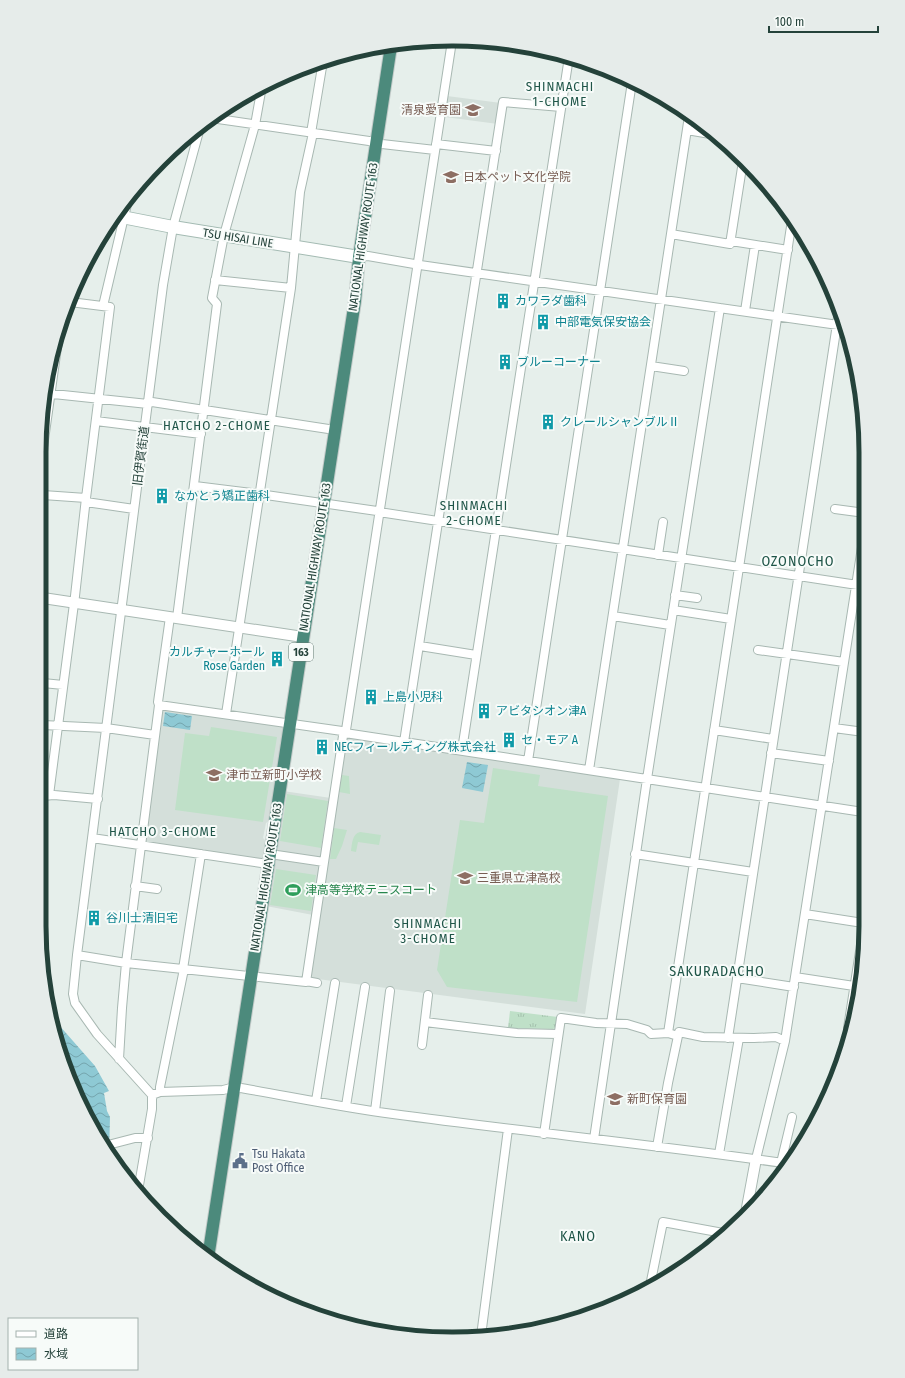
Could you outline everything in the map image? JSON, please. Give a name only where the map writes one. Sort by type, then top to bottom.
[{"type":"highway","name":"NATIONAL HIGHWAY ROUTE 163","points":[[209,1251],[355,301],[359,257],[389,51]]},
{"type":"main road","name":"TSU HISAI LINE","points":[[122,217],[224,236],[359,257]]},
{"type":"street","points":[[306,981],[451,46]]},
{"type":"street","points":[[462,750],[568,63]]},
{"type":"street","points":[[226,714],[291,288],[300,192],[312,133],[322,68]]},
{"type":"street","points":[[528,761],[631,88]]},
{"type":"street","points":[[119,1059],[126,963],[159,705],[158,702],[195,486],[217,304],[212,298],[224,236],[256,125],[261,94]]},
{"type":"street","points":[[404,742],[503,102],[561,107]]},
{"type":"street","points":[[220,119],[376,142],[496,151]]},
{"type":"street","points":[[589,770],[688,122]]},
{"type":"street","points":[[687,130],[704,133]]},
{"type":"street","name":"旧伊賀街道","points":[[156,1094],[119,1059],[97,1034],[73,999],[77,955],[163,285],[173,227],[198,136]]},
{"type":"street","points":[[731,241],[742,167]]},
{"type":"street","points":[[103,306],[121,219]]},
{"type":"street","points":[[668,1034],[791,228]]},
{"type":"street","points":[[671,234],[730,244],[731,241],[788,250]]},
{"type":"street","points":[[745,312],[755,245]]},
{"type":"street","points":[[359,257],[368,256],[477,274],[838,325]]},
{"type":"street","points":[[215,280],[291,288]]},
{"type":"street","points":[[75,303],[110,307],[74,603],[58,725],[46,796],[98,799]]},
{"type":"street","points":[[594,1139],[635,854],[720,308]]},
{"type":"street","points":[[728,1038],[798,576],[840,331]]},
{"type":"street","points":[[651,366],[684,371]]},
{"type":"street","points":[[50,393],[148,404],[152,402],[335,430]]},
{"type":"street","points":[[96,421],[201,434]]},
{"type":"street","points":[[195,486],[324,503],[859,585]]},
{"type":"street","points":[[46,495],[86,500],[134,509]]},
{"type":"street","points":[[835,509],[859,512]]},
{"type":"street","points":[[658,555],[663,522]]},
{"type":"street","points":[[747,1205],[756,1159],[785,1041],[859,566]]},
{"type":"street","points":[[676,595],[697,598]]},
{"type":"street","points":[[46,598],[303,637]]},
{"type":"street","points":[[673,610],[731,619]]},
{"type":"street","points":[[613,616],[670,625]]},
{"type":"street","points":[[420,646],[476,655]]},
{"type":"street","points":[[758,650],[844,662]]},
{"type":"street","points":[[46,683],[63,685]]},
{"type":"street","points":[[159,705],[290,723],[342,731],[344,733],[859,811]]},
{"type":"street","points":[[46,725],[106,728],[155,735]]},
{"type":"street","points":[[834,728],[859,731]]},
{"type":"street","points":[[714,730],[773,739]]},
{"type":"street","points":[[771,754],[829,761]]},
{"type":"street","points":[[92,838],[201,854],[324,862]]},
{"type":"street","points":[[139,1184],[152,1109],[156,1094],[160,1087],[183,969],[201,854]]},
{"type":"street","points":[[635,854],[753,872]]},
{"type":"street","points":[[135,886],[157,889]]},
{"type":"street","points":[[805,914],[859,922]]},
{"type":"street","points":[[77,955],[126,963],[317,983]]},
{"type":"street","points":[[852,999],[857,970]]},
{"type":"street","points":[[795,977],[854,986]]},
{"type":"street","points":[[737,978],[794,987]]},
{"type":"street","points":[[316,1100],[335,984]]},
{"type":"street","points":[[346,1106],[365,988]]},
{"type":"street","points":[[375,1111],[390,991]]},
{"type":"street","points":[[422,1045],[428,995]]},
{"type":"street","points":[[544,1134],[561,1018],[611,1024],[627,1024],[647,1030],[651,1034],[668,1034],[678,1036]]},
{"type":"street","points":[[425,1022],[517,1033],[558,1034]]},
{"type":"street","points":[[657,1147],[668,1083],[679,1032],[703,1037],[776,1037],[785,1041]]},
{"type":"street","points":[[719,1154],[739,1038]]},
{"type":"street","points":[[156,1094],[223,1090],[235,1087],[375,1111],[544,1134],[719,1154],[782,1163]]},
{"type":"street","points":[[786,1157],[792,1117]]},
{"type":"street","points":[[482,1331],[508,1129]]},
{"type":"street","points":[[110,1144],[135,1138],[148,1138]]},
{"type":"street","points":[[654,1279],[663,1222],[720,1232]]},
{"type":"shaded area","name":"清泉愛育園","points":[[447,96],[501,103],[498,124],[445,117]]},
{"type":"shaded area","name":"津市立新町小学校","points":[[161,709],[281,726],[283,728],[269,821],[266,823],[263,838],[266,841],[263,860],[146,843],[144,840]]},
{"type":"shaded area","name":"三重県立津高校","points":[[347,736],[620,779],[585,1014],[310,978]]},
{"type":"shaded area","points":[[283,791],[331,798],[313,915],[266,906]]},
{"type":"green space","points":[[211,727],[277,737],[263,822],[175,810],[185,733],[209,736]]},
{"type":"green space","points":[[493,768],[540,775],[538,786],[608,796],[577,1002],[447,987],[437,970],[460,820],[484,823]]},
{"type":"green space","points":[[342,775],[349,776],[350,794],[339,792]]},
{"type":"green space","name":"津高等学校テニスコート","points":[[287,794],[328,801],[321,848],[280,841]]},
{"type":"green space","points":[[334,828],[347,830],[336,859],[330,859]]},
{"type":"green space","points":[[360,832],[381,835],[379,845],[358,842],[356,852],[351,851],[354,837]]},
{"type":"green space","name":"津高等学校テニスコート","points":[[276,869],[316,875],[311,911],[270,905]]},
{"type":"green space","points":[[510,1011],[558,1017],[555,1028],[553,1029],[508,1028]]},
{"type":"water","points":[[165,712],[192,716],[190,730],[163,726]]},
{"type":"water","points":[[467,762],[488,765],[483,792],[462,788]]},
{"type":"water","points":[[59,1025],[95,1066],[109,1091],[104,1093],[107,1111],[110,1117],[109,1143],[100,1129],[77,1081]]},
{"type":"place","name":"清泉愛育園","points":[[473,110]]},
{"type":"place","name":"日本ペット文化学院","points":[[451,177]]},
{"type":"place","name":"カワラダ歯科","points":[[503,301]]},
{"type":"place","name":"中部電気保安協会","points":[[543,322]]},
{"type":"place","name":"ブルーコーナー","points":[[505,362]]},
{"type":"place","name":"クレールシャンブルⅡ","points":[[548,422]]},
{"type":"place","name":"なかとう矯正歯科","points":[[162,496]]},
{"type":"place","name":"カルチャーホール Rose Garden","points":[[277,659]]},
{"type":"place","name":"上島小児科","points":[[371,697]]},
{"type":"place","name":"アビタシオン津A","points":[[484,711]]},
{"type":"place","name":"セ・モア A","points":[[509,740]]},
{"type":"place","name":"NECフィールディング株式会社","points":[[322,747]]},
{"type":"place","name":"津市立新町小学校","points":[[214,775]]},
{"type":"place","name":"三重県立津高校","points":[[465,878]]},
{"type":"place","name":"津高等学校テニスコート","points":[[293,890]]},
{"type":"place","name":"谷川士清旧宅","points":[[94,918]]},
{"type":"place","name":"新町保育園","points":[[615,1099]]},
{"type":"place","name":"Tsu Hakata Post Office","points":[[240,1161]]},
{"type":"district","name":"SHINMACHI 1-CHOME","points":[[560,94]]},
{"type":"district","name":"HATCHO 2-CHOME","points":[[217,425]]},
{"type":"district","name":"SHINMACHI 2-CHOME","points":[[474,512]]},
{"type":"district","name":"OZONOCHO","points":[[798,561]]},
{"type":"district","name":"HATCHO 3-CHOME","points":[[163,831]]},
{"type":"district","name":"SHINMACHI 3-CHOME","points":[[428,930]]},
{"type":"district","name":"SAKURADACHO","points":[[717,971]]},
{"type":"district","name":"KANO","points":[[578,1236]]}]
